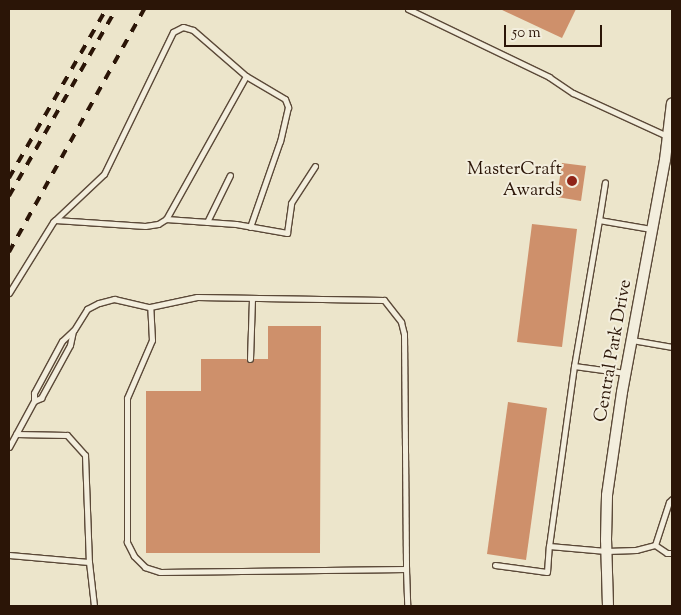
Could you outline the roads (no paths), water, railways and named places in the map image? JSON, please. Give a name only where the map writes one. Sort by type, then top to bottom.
[{"type":"street","name":"Central Park Drive","points":[[608,606],[606,551],[607,495],[651,228],[665,160],[672,103]]},
{"type":"lane","points":[[408,9],[549,77],[572,93],[667,136]]},
{"type":"lane","points":[[9,293],[55,220],[104,174],[165,45],[173,32],[183,27],[193,30],[246,76],[285,98],[288,107],[280,141],[250,226]]},
{"type":"lane","points":[[166,220],[246,76]]},
{"type":"lane","points":[[55,220],[145,226],[158,224],[166,220],[207,222],[250,226],[287,233],[291,203],[315,166]]},
{"type":"lane","points":[[207,222],[230,176]]},
{"type":"lane","points":[[495,565],[547,572],[574,366],[605,182]]},
{"type":"lane","points":[[599,220],[651,228]]},
{"type":"lane","points":[[9,447],[34,401],[34,393],[38,384],[62,341],[74,330],[87,309],[99,303],[114,299],[150,307],[197,297],[384,300],[401,322],[404,334],[407,606]]},
{"type":"lane","points":[[250,359],[252,298]]},
{"type":"lane","points":[[150,307],[152,340],[127,398],[127,542],[144,567],[160,572],[406,569]]},
{"type":"lane","points":[[34,401],[41,398],[70,345],[74,330]]},
{"type":"lane","points":[[632,340],[672,347]]},
{"type":"lane","points":[[574,366],[626,373]]},
{"type":"lane","points":[[16,434],[67,435],[85,455],[89,562],[94,606]]},
{"type":"lane","points":[[655,545],[660,526],[669,502],[672,499]]},
{"type":"lane","points":[[549,546],[606,551],[636,550],[655,545],[672,554]]},
{"type":"lane","points":[[9,555],[89,562]]},
{"type":"railway","points":[[9,178],[106,9]]},
{"type":"railway","points":[[9,196],[116,9]]},
{"type":"railway","points":[[9,252],[144,9]]},
{"type":"place","name":"MasterCraft Awards","points":[[572,181]]}]
